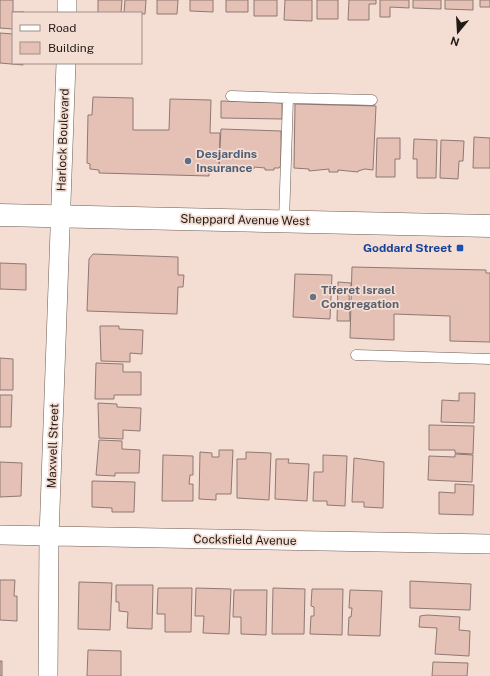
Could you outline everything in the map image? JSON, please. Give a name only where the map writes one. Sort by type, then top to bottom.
[{"type":"main road","name":"Sheppard Avenue West","points":[[0,215],[490,226]]},
{"type":"street","points":[[67,0],[67,12]]},
{"type":"street","name":"Harlock Boulevard","points":[[61,216],[66,64]]},
{"type":"street","name":"Maxwell Street","points":[[48,676],[49,537],[61,216]]},
{"type":"street","name":"Cocksfield Avenue","points":[[0,535],[490,544]]},
{"type":"lane","points":[[231,96],[372,100]]},
{"type":"lane","points":[[284,221],[288,98]]},
{"type":"lane","points":[[356,355],[490,359]]},
{"type":"building","points":[[0,0],[13,0],[12,29],[0,28]]},
{"type":"building","points":[[98,0],[122,0],[121,12],[98,12]]},
{"type":"building","points":[[125,0],[146,0],[145,14],[142,14],[142,12],[124,12]]},
{"type":"building","points":[[157,0],[178,0],[177,14],[157,14]]},
{"type":"building","points":[[190,0],[213,0],[213,12],[190,11]]},
{"type":"building","points":[[226,0],[248,0],[248,12],[226,12]]},
{"type":"building","points":[[254,0],[277,0],[277,16],[254,16]]},
{"type":"building","points":[[285,0],[312,0],[312,21],[284,20]]},
{"type":"building","points":[[317,0],[338,0],[338,19],[317,19]]},
{"type":"building","points":[[349,0],[376,0],[376,4],[369,4],[369,20],[348,20]]},
{"type":"building","points":[[380,0],[409,0],[409,8],[390,7],[390,17],[380,17]]},
{"type":"building","points":[[413,0],[441,0],[441,9],[413,8]]},
{"type":"building","points":[[445,0],[473,0],[473,10],[445,9]]},
{"type":"building","points":[[480,0],[490,0],[490,7],[480,7]]},
{"type":"building","points":[[0,33],[12,34],[12,64],[23,65],[0,63]]},
{"type":"building","points":[[93,97],[133,98],[133,130],[169,130],[170,99],[211,100],[210,133],[220,133],[219,170],[209,170],[209,176],[99,173],[99,170],[90,169],[90,164],[87,163],[88,115],[92,115]]},
{"type":"building","points":[[221,101],[282,103],[282,119],[221,118]]},
{"type":"building","points":[[295,104],[376,106],[373,170],[365,169],[358,172],[338,170],[338,172],[329,172],[329,169],[309,171],[309,169],[294,168]]},
{"type":"building","points":[[221,129],[281,131],[281,165],[279,168],[274,168],[274,170],[265,170],[265,168],[254,167],[254,169],[245,169],[245,167],[221,167],[219,165]]},
{"type":"building","points":[[474,137],[490,138],[490,168],[473,168]]},
{"type":"building","points":[[377,138],[400,138],[400,159],[395,159],[395,177],[376,177]]},
{"type":"building","points":[[414,139],[437,140],[436,178],[417,178],[417,159],[413,159]]},
{"type":"building","points":[[441,140],[464,141],[463,161],[459,161],[458,179],[440,178]]},
{"type":"building","points":[[93,254],[178,257],[178,275],[184,275],[183,287],[178,287],[177,314],[87,311],[89,259]]},
{"type":"building","points":[[0,263],[26,264],[26,290],[0,289]]},
{"type":"building","points":[[352,267],[486,270],[486,273],[490,273],[490,342],[450,341],[450,316],[394,314],[394,340],[350,338]]},
{"type":"building","name":"Tiferet Israel Congregation","points":[[295,274],[332,275],[330,319],[293,317]]},
{"type":"building","points":[[338,282],[351,283],[351,292],[349,292],[350,321],[337,321]]},
{"type":"building","points":[[100,326],[119,326],[119,329],[143,330],[142,354],[130,353],[130,362],[101,361]]},
{"type":"building","points":[[0,358],[13,359],[13,390],[0,390]]},
{"type":"building","points":[[96,363],[123,364],[123,372],[141,372],[141,395],[114,395],[114,399],[95,399]]},
{"type":"building","points":[[459,393],[475,393],[474,423],[441,422],[442,400],[459,401]]},
{"type":"building","points":[[0,395],[12,395],[11,427],[0,427]]},
{"type":"building","points":[[98,403],[117,404],[117,407],[141,408],[140,431],[123,430],[123,439],[99,438]]},
{"type":"building","points":[[429,425],[474,426],[473,454],[455,453],[455,450],[429,450]]},
{"type":"building","points":[[99,440],[122,441],[122,449],[140,450],[139,473],[115,473],[115,476],[96,475]]},
{"type":"building","points":[[219,450],[233,450],[231,494],[216,494],[216,500],[199,499],[200,452],[212,453],[212,457],[219,457]]},
{"type":"building","points":[[246,452],[271,453],[269,500],[237,498],[237,459],[246,459]]},
{"type":"building","points":[[455,454],[473,455],[472,482],[428,480],[429,456],[455,457]]},
{"type":"building","points":[[163,455],[193,456],[193,475],[190,475],[189,484],[193,484],[193,501],[162,501]]},
{"type":"building","points":[[323,455],[347,456],[345,506],[327,505],[327,501],[313,501],[314,472],[323,472]]},
{"type":"building","points":[[354,458],[384,462],[383,508],[364,507],[364,502],[352,502]]},
{"type":"building","points":[[276,459],[289,459],[288,463],[309,464],[307,501],[275,499]]},
{"type":"building","points":[[0,462],[22,463],[21,496],[0,497]]},
{"type":"building","points":[[92,481],[135,482],[134,512],[112,512],[112,508],[92,507]]},
{"type":"building","points":[[455,484],[474,485],[473,515],[439,514],[439,492],[455,493]]},
{"type":"building","points":[[0,580],[15,580],[14,596],[17,596],[17,621],[0,620]]},
{"type":"building","points":[[410,581],[471,584],[470,610],[410,608]]},
{"type":"building","points":[[79,582],[112,583],[110,630],[78,629]]},
{"type":"building","points":[[116,585],[153,585],[152,629],[127,628],[128,612],[119,611],[119,602],[116,602]]},
{"type":"building","points":[[158,588],[192,588],[191,632],[165,632],[165,614],[157,614]]},
{"type":"building","points":[[196,588],[231,589],[229,634],[203,633],[204,616],[195,616]]},
{"type":"building","points":[[273,588],[305,589],[304,634],[272,634]]},
{"type":"building","points":[[312,589],[343,589],[342,635],[310,634],[311,616],[314,616],[314,607],[311,606]]},
{"type":"building","points":[[234,590],[267,590],[266,635],[241,634],[241,617],[233,617]]},
{"type":"building","points":[[350,590],[382,591],[380,636],[348,635],[349,617],[351,617],[352,608],[349,608]]},
{"type":"building","points":[[420,616],[460,617],[459,630],[470,631],[469,656],[435,654],[437,628],[419,627]]},
{"type":"building","points":[[88,650],[121,651],[121,676],[87,676]]},
{"type":"building","points":[[0,661],[2,661],[2,676],[0,676]]},
{"type":"building","points":[[433,662],[468,663],[467,676],[432,676]]},
{"type":"place","name":"Desjardins Insurance","points":[[188,161]]},
{"type":"place","name":"Goddard Street","points":[[460,248]]},
{"type":"place","name":"Tiferet Israel Congregation","points":[[313,297]]}]
